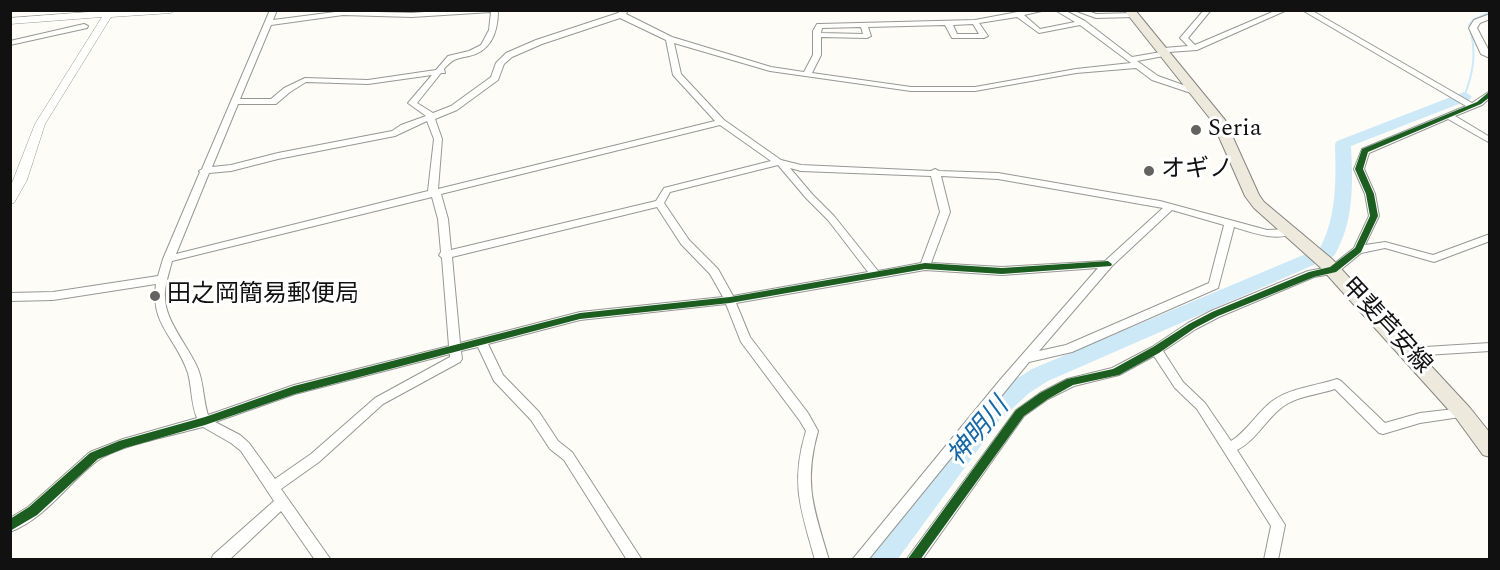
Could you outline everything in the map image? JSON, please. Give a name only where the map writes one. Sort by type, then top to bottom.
[{"type":"main road","name":"甲斐芦安線","points":[[1131,13],[1165,52],[1227,136],[1252,196],[1259,205],[1329,267],[1463,413],[1490,449]]},
{"type":"street","points":[[10,21],[171,10]]},
{"type":"street","points":[[274,10],[168,259],[161,279],[158,300],[161,314],[192,369],[202,417],[209,426],[240,441],[253,456],[282,502],[324,560]]},
{"type":"street","points":[[268,23],[343,13],[422,15],[492,10],[495,26],[490,38],[474,53],[449,59],[425,92],[412,103],[432,117],[438,138],[435,192],[443,219],[444,255],[456,359],[379,401],[315,458],[273,488]]},
{"type":"street","points":[[807,74],[817,55],[817,35],[820,26],[975,22],[1043,10]]},
{"type":"street","points":[[1058,10],[1082,23],[1155,78],[1197,93]]},
{"type":"street","points":[[1077,10],[1096,16],[1131,13]]},
{"type":"street","points":[[1194,48],[1184,38],[1208,10]]},
{"type":"street","points":[[204,171],[231,168],[278,156],[395,133],[454,108],[495,78],[500,63],[509,55],[623,12],[669,39],[753,65],[911,89],[943,90],[975,89],[1135,63],[1165,52],[1194,48],[1284,10]]},
{"type":"street","points":[[1305,10],[1472,106]]},
{"type":"street","points":[[10,200],[21,180],[40,124],[109,13]]},
{"type":"street","points":[[1019,15],[1040,31],[1082,23]]},
{"type":"street","points":[[1490,16],[1477,22],[1473,28],[1485,54],[1490,56]]},
{"type":"street","points":[[948,23],[955,36],[984,36],[975,22]]},
{"type":"street","points":[[817,35],[867,36],[864,24]]},
{"type":"street","points":[[10,43],[84,26]]},
{"type":"street","points":[[669,39],[677,75],[721,122],[780,163],[831,218],[875,274]]},
{"type":"street","points":[[235,101],[273,102],[287,90],[305,80],[368,82],[442,71]]},
{"type":"street","points":[[1358,250],[1374,216],[1370,194],[1359,169],[1365,151],[1479,103],[1490,93]]},
{"type":"street","points":[[1449,116],[1490,141]]},
{"type":"street","points":[[168,259],[721,122]]},
{"type":"street","points":[[444,255],[659,203],[667,190],[780,163],[801,168],[1001,176],[1171,206],[1267,233],[1289,232]]},
{"type":"street","points":[[925,266],[945,212],[935,172]]},
{"type":"street","points":[[659,203],[685,242],[714,272],[730,300],[745,339],[812,431],[802,475],[805,501],[822,560]]},
{"type":"street","points":[[859,560],[1026,358],[1108,264],[1171,206]]},
{"type":"street","points":[[1026,358],[1068,349],[1214,285],[1230,222]]},
{"type":"street","points":[[913,560],[1020,413],[1044,396],[1071,382],[1115,372],[1215,314],[1329,267],[1358,250],[1385,245],[1434,259],[1490,237]]},
{"type":"street","points":[[10,526],[33,511],[93,456],[123,444],[205,421],[294,390],[580,316],[730,300],[925,266],[1002,271],[1108,264]]},
{"type":"street","points":[[10,297],[53,296],[161,279]]},
{"type":"street","points":[[481,341],[498,378],[535,416],[554,445],[568,456],[635,560]]},
{"type":"street","points":[[1409,352],[1490,347]]},
{"type":"street","points":[[1156,350],[1179,385],[1200,406],[1278,525],[1271,560]]},
{"type":"street","points":[[1229,448],[1238,445],[1263,417],[1282,401],[1336,384],[1383,429],[1420,418],[1463,413]]},
{"type":"street","points":[[218,560],[282,502]]},
{"type":"waterway","name":"神明川","points":[[1464,97],[1473,61],[1473,44],[1469,25],[1473,20],[1490,12]]},
{"type":"waterway","name":"神明川","points":[[881,560],[991,414],[1021,387],[1040,375],[1327,252],[1335,237],[1345,187],[1343,144],[1464,97]]},
{"type":"cycle path","points":[[913,560],[1020,413],[1044,396],[1071,382],[1115,372],[1215,314],[1312,274],[1333,270],[1358,250],[1374,216],[1370,194],[1359,169],[1365,151],[1479,103],[1490,93]]},
{"type":"cycle path","points":[[10,526],[33,511],[94,456],[123,444],[205,421],[294,390],[580,316],[730,300],[925,266],[1002,271],[1108,264]]},
{"type":"place","name":"Seria","points":[[1196,130]]},
{"type":"place","name":"オギノ","points":[[1149,171]]},
{"type":"place","name":"田之岡簡易郵便局","points":[[155,296]]}]
